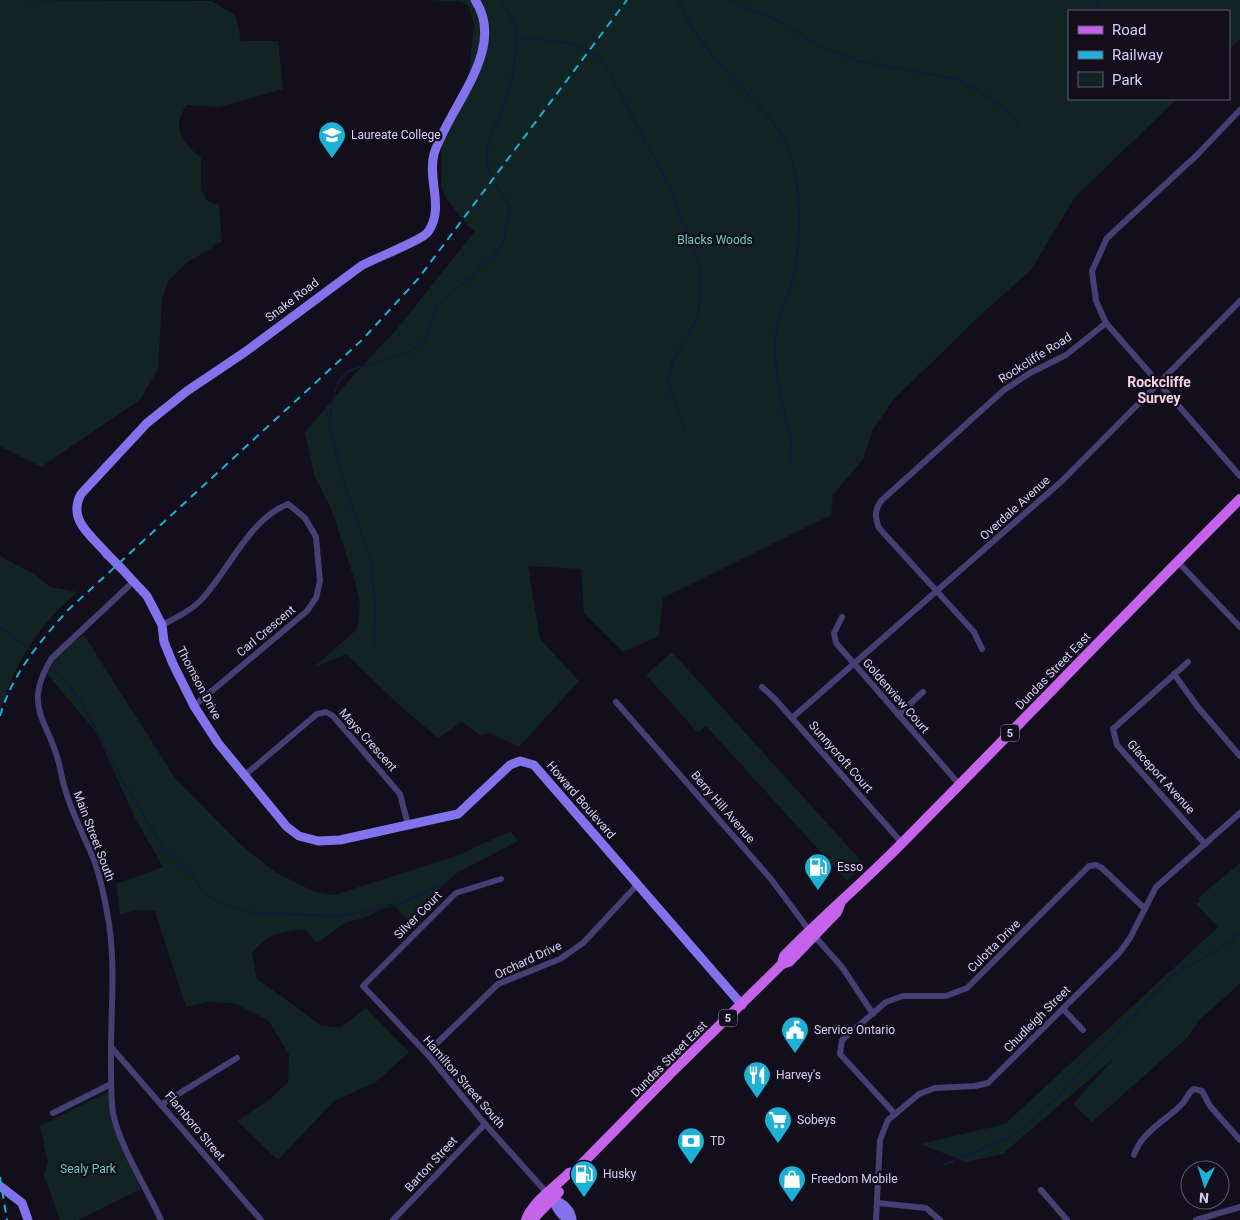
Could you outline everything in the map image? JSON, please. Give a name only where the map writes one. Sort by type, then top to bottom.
[{"type":"main road","name":"Dundas Street East","points":[[527,1220],[535,1217],[550,1196],[573,1178],[574,1172],[673,1071],[782,964],[789,962],[811,933],[837,912],[840,902],[902,843],[1240,499]]},
{"type":"street","name":"Snake Road","points":[[133,582],[80,523],[75,511],[76,503],[81,494],[140,430],[187,391],[244,352],[361,266],[427,233],[436,208],[433,176],[434,154],[477,67],[482,48],[484,28],[482,13],[474,0]]},
{"type":"street","points":[[1240,110],[1196,155],[1107,238],[1092,271],[1096,301],[1106,322],[1157,383],[1240,476]]},
{"type":"street","name":"Overdale Avenue","points":[[792,718],[1064,480],[1240,300]]},
{"type":"street","name":"Rockcliffe Road","points":[[982,649],[974,632],[879,528],[876,520],[876,509],[881,501],[1004,390],[1030,373],[1066,354],[1106,322]]},
{"type":"street","name":"Carl Crescent","points":[[162,625],[187,612],[202,599],[246,539],[278,508],[288,504],[305,518],[316,537],[320,581],[316,598],[307,611],[194,706]]},
{"type":"street","points":[[1177,561],[1240,627]]},
{"type":"street","name":"Thomson Drive","points":[[133,582],[146,596],[162,625],[164,642],[173,664],[194,706],[218,743]]},
{"type":"street","name":"Main Street South","points":[[133,582],[52,658],[44,672],[39,689],[38,706],[42,724],[57,756],[66,798],[94,862],[107,912],[112,946],[111,1047],[113,1113],[120,1135],[161,1220]]},
{"type":"street","name":"Goldenview Court","points":[[842,617],[835,630],[834,639],[853,664],[959,784]]},
{"type":"street","name":"Glaceport Avenue","points":[[1188,662],[1113,730],[1117,745],[1205,844]]},
{"type":"street","points":[[1174,674],[1197,706],[1240,756]]},
{"type":"street","name":"Sunnycroft Court","points":[[762,687],[792,718],[902,843]]},
{"type":"street","points":[[898,715],[923,692]]},
{"type":"street","name":"Berry Hill Avenue","points":[[616,702],[771,879],[811,933],[842,967],[873,1014]]},
{"type":"street","name":"Mays Crescent","points":[[245,775],[317,714],[326,712],[334,716],[400,794],[408,825]]},
{"type":"street","name":"Howard Boulevard","points":[[218,743],[287,827],[299,836],[318,841],[340,840],[458,814],[510,765],[520,761],[534,765],[742,1005]]},
{"type":"street","name":"Chudleigh Street","points":[[876,1220],[880,1140],[883,1128],[895,1114],[919,1094],[935,1088],[988,1083],[1024,1050],[1120,952],[1130,938],[1156,887],[1240,813]]},
{"type":"street","name":"Culotta Drive","points":[[895,1114],[840,1054],[842,1040],[886,1002],[902,996],[946,996],[967,988],[1089,866],[1102,868],[1144,908]]},
{"type":"street","name":"Silver Court","points":[[363,986],[456,892],[501,879]]},
{"type":"street","name":"Orchard Drive","points":[[430,1056],[432,1048],[498,984],[560,959],[583,943],[638,884]]},
{"type":"street","name":"Hamilton Street South","points":[[363,986],[430,1056],[485,1124],[550,1196]]},
{"type":"street","points":[[1063,1009],[1083,1030]]},
{"type":"street","name":"Flamboro Street","points":[[111,1047],[261,1220]]},
{"type":"street","points":[[162,1104],[237,1058]]},
{"type":"street","points":[[53,1114],[112,1084]]},
{"type":"street","points":[[1134,1155],[1142,1140],[1182,1104],[1190,1091],[1194,1089],[1202,1091],[1210,1106],[1240,1140]]},
{"type":"street","name":"Barton Street","points":[[393,1220],[485,1124]]},
{"type":"street","points":[[0,1186],[22,1203],[28,1220]]},
{"type":"street","points":[[1041,1190],[1067,1220]]},
{"type":"street","points":[[550,1196],[560,1202],[572,1214],[572,1220]]},
{"type":"street","points":[[878,1203],[926,1208],[940,1220]]},
{"type":"street","points":[[1196,1220],[1240,1206]]},
{"type":"green space","points":[[0,0],[212,1],[236,16],[241,41],[278,41],[283,89],[219,107],[187,105],[179,121],[179,128],[184,140],[201,158],[201,189],[207,201],[219,205],[222,242],[213,245],[212,248],[186,263],[169,280],[162,299],[158,369],[140,400],[41,467],[0,446]]},
{"type":"green space","name":"Blacks Woods","points":[[429,0],[1240,0],[1240,39],[1230,49],[1230,10],[1068,10],[1068,100],[1176,100],[1075,197],[1031,270],[985,311],[894,399],[873,429],[863,459],[833,495],[831,515],[663,598],[659,636],[623,652],[584,613],[581,569],[528,566],[540,639],[579,681],[519,747],[490,733],[479,735],[462,722],[438,738],[398,704],[346,654],[313,668],[355,631],[358,625],[360,604],[354,578],[332,511],[314,475],[305,432],[353,376],[397,329],[475,231],[466,224],[446,198],[441,186],[442,142],[467,88],[474,25],[469,7],[461,2]]},
{"type":"green space","points":[[0,556],[34,574],[50,587],[78,592],[40,630],[20,662],[0,712]]},
{"type":"green space","points":[[84,635],[175,778],[241,845],[275,872],[315,892],[334,895],[456,856],[511,831],[518,841],[455,874],[407,920],[392,903],[367,917],[345,923],[317,943],[305,929],[289,931],[269,937],[252,953],[257,979],[322,1026],[341,1027],[366,1008],[409,1052],[376,1082],[334,1101],[278,1160],[237,1121],[269,1100],[288,1082],[289,1055],[269,1021],[234,1003],[207,1002],[186,1007],[155,911],[136,910],[120,914],[116,884],[163,867],[135,818],[96,732],[47,674],[62,649]]},
{"type":"green space","points":[[672,652],[864,864],[847,881],[706,726],[698,733],[646,675]]},
{"type":"green space","points":[[1240,863],[1240,984],[1198,1021],[1188,1037],[1092,1122],[1073,1104],[1114,1058],[1003,1154],[966,1162],[920,1144],[1005,1124],[1218,927],[1196,904],[1200,901],[1198,898]]},
{"type":"green space","name":"Sealy Park","points":[[109,1091],[118,1139],[141,1189],[78,1220],[60,1220],[44,1175],[48,1163],[40,1126]]},
{"type":"waterway","points":[[492,176],[488,166],[488,148],[493,130],[508,96],[516,45],[514,24],[500,0]]},
{"type":"waterway","points":[[678,0],[695,33],[726,71],[774,124],[785,141],[791,156],[798,193],[799,233],[795,271],[780,315],[775,346],[778,384],[791,438],[790,465]]},
{"type":"waterway","points":[[727,0],[777,20],[819,46],[858,61],[956,79],[981,92],[1011,114],[1018,125]]},
{"type":"waterway","points":[[1097,0],[1100,10]]},
{"type":"waterway","points":[[515,37],[563,42],[584,49],[602,59],[669,186],[700,266],[701,291],[697,319],[672,363],[668,384],[685,431]]},
{"type":"waterway","points":[[374,649],[375,604],[371,561],[346,490],[330,430],[331,406],[339,380],[348,371],[409,353],[425,339],[439,303],[470,278],[496,253],[504,240],[510,208],[496,184]]},
{"type":"waterway","points":[[0,627],[30,649]]},
{"type":"waterway","points":[[54,669],[81,700],[116,770],[162,845],[194,877],[204,893],[224,905],[255,913],[340,916],[394,906],[444,884]]},
{"type":"waterway","points":[[960,1158],[1012,1137],[1055,1100],[1171,976],[1226,945],[1240,932]]},
{"type":"waterway","points":[[944,1165],[953,1161]]},
{"type":"railway","points":[[0,716],[19,673],[37,647],[67,611],[363,339],[418,279],[627,0]]},
{"type":"railway","points":[[0,1177],[7,1220]]},
{"type":"place","name":"Laureate College","points":[[332,159]]},
{"type":"place","name":"Esso","points":[[818,891]]},
{"type":"place","name":"Service Ontario","points":[[795,1054]]},
{"type":"place","name":"Harvey's","points":[[757,1099]]},
{"type":"place","name":"Sobeys","points":[[778,1144]]},
{"type":"place","name":"TD","points":[[691,1165]]},
{"type":"place","name":"Husky","points":[[584,1198]]},
{"type":"place","name":"Freedom Mobile","points":[[792,1203]]},
{"type":"district","name":"Rockcliffe Survey","points":[[1159,390]]}]
